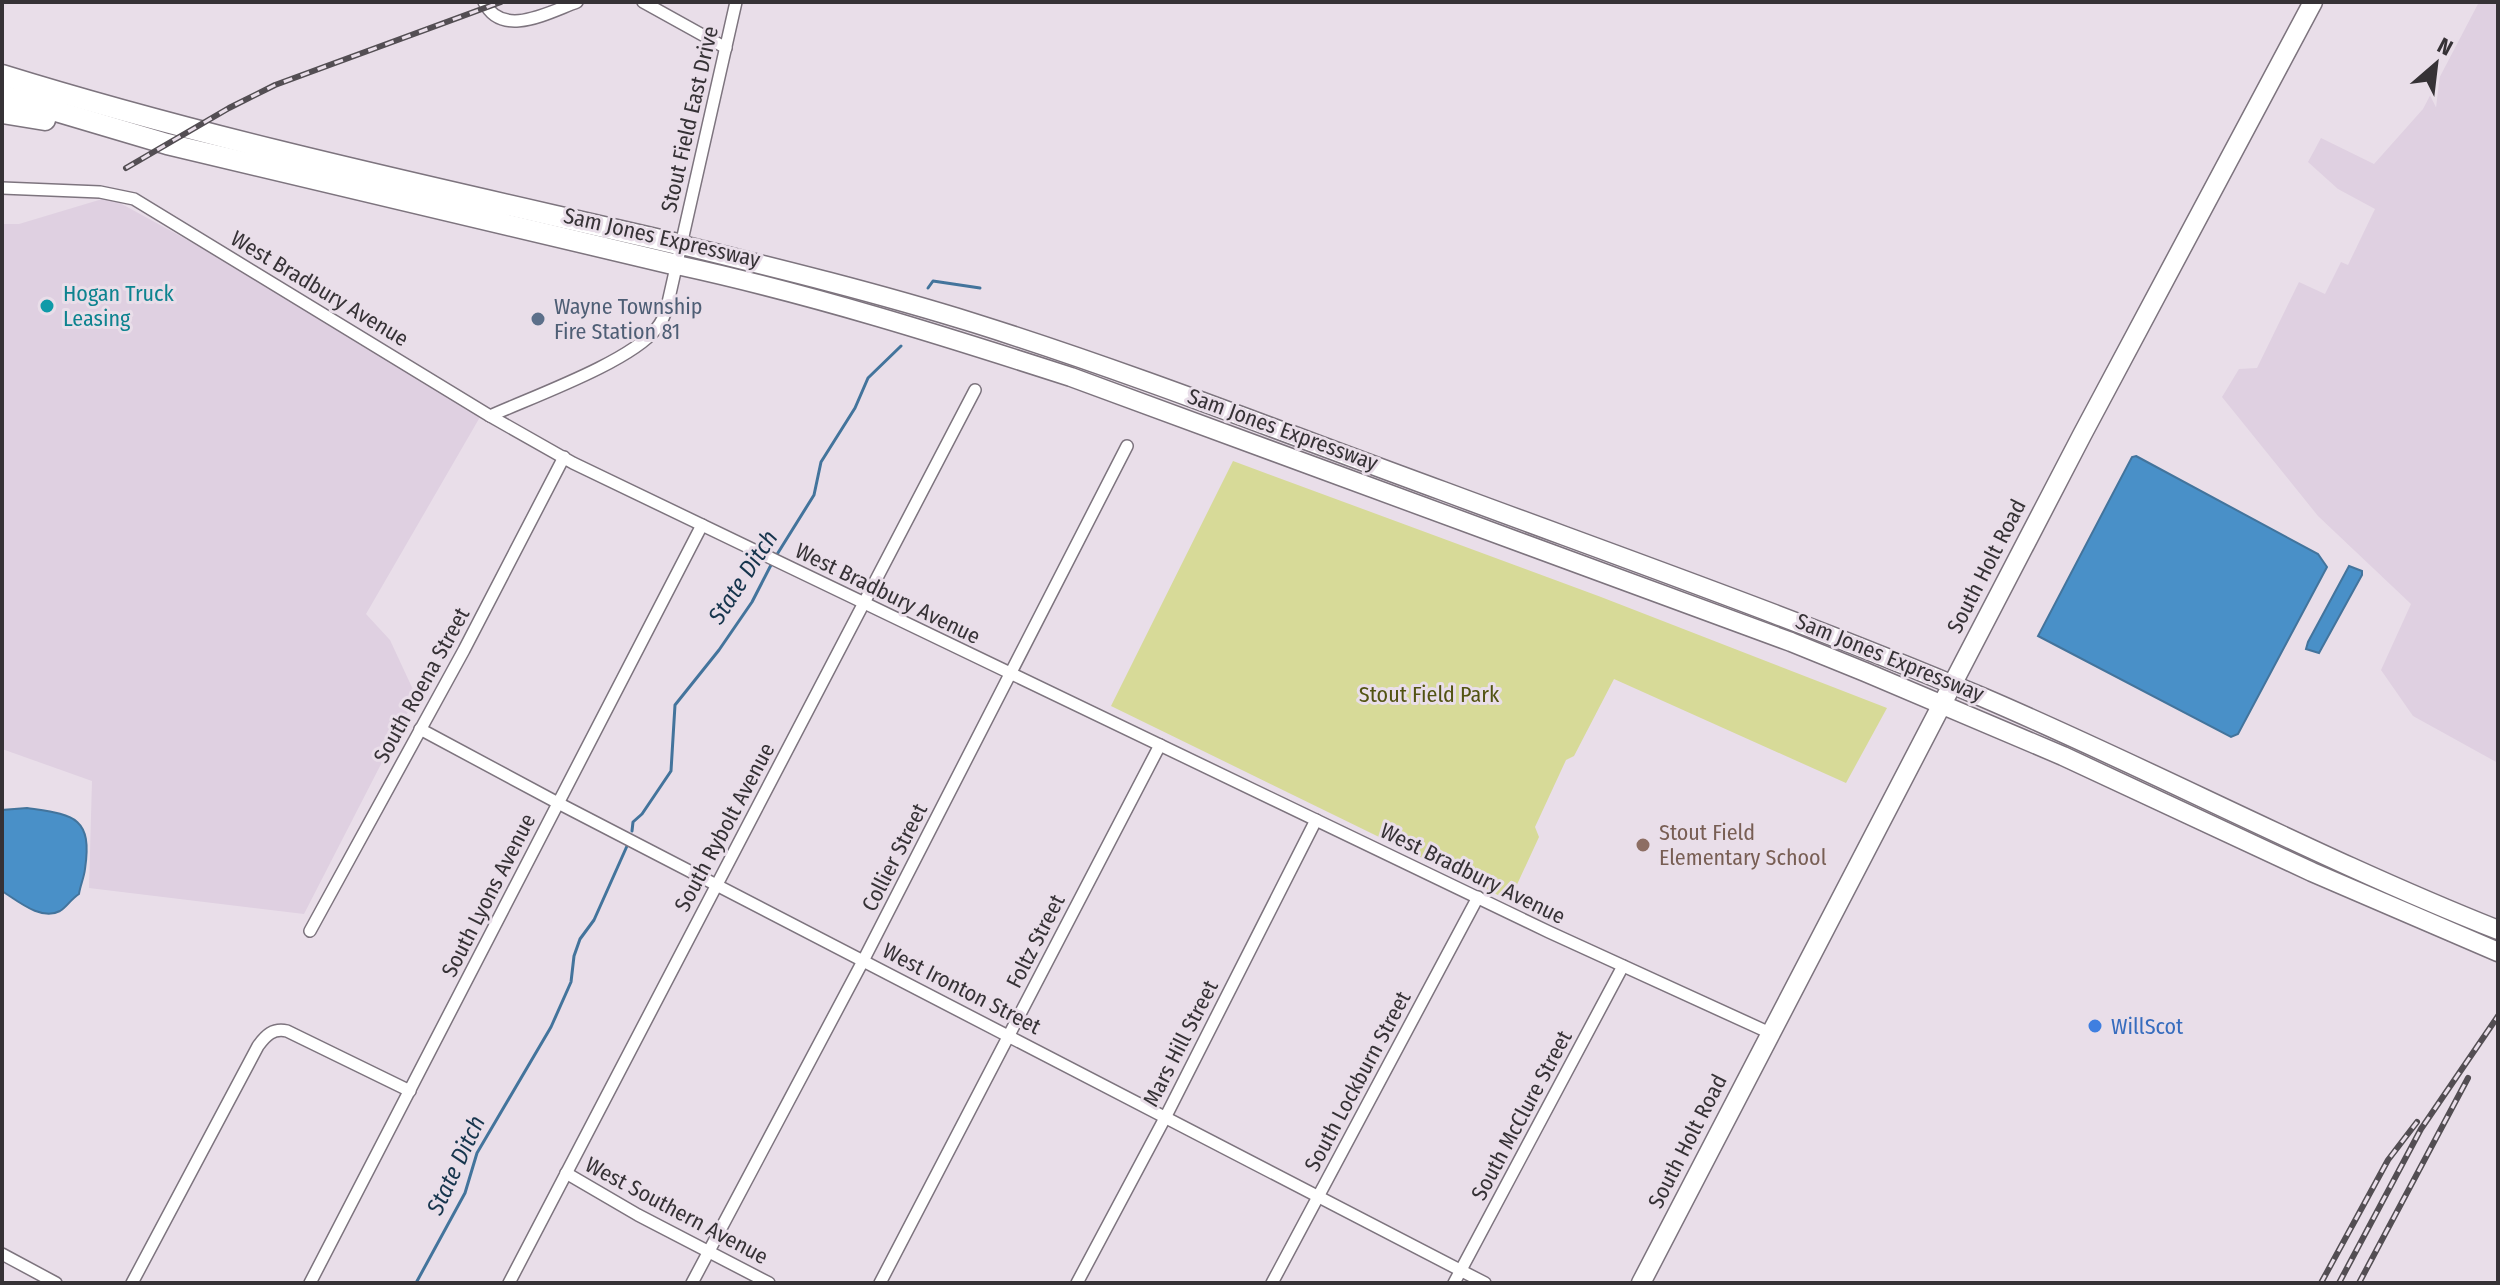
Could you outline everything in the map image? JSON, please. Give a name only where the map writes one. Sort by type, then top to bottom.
[{"type":"highway","name":"Sam Jones Expressway","points":[[2,75],[192,129],[679,255]]},
{"type":"highway","name":"Sam Jones Expressway","points":[[2,95],[282,173],[679,255]]},
{"type":"highway","points":[[2,113],[123,131]]},
{"type":"main road","name":"South Holt Road","points":[[1641,1283],[2082,435],[2313,2]]},
{"type":"main road","name":"Sam Jones Expressway","points":[[679,255],[884,297],[973,323],[1085,360],[1729,597],[1952,685],[2093,746],[2360,871],[2498,930]]},
{"type":"main road","name":"Sam Jones Expressway","points":[[679,255],[1071,377],[1791,642],[2093,769],[2312,872],[2498,952]]},
{"type":"street","points":[[486,5],[497,17],[513,23],[577,2]]},
{"type":"street","points":[[643,2],[726,48]]},
{"type":"street","name":"Stout Field East Drive","points":[[490,416],[632,349],[650,336],[664,315],[736,2]]},
{"type":"street","name":"West Bradbury Avenue","points":[[2,188],[100,192],[134,199],[490,416],[564,457],[1316,820],[1770,1033]]},
{"type":"street","name":"South Rybolt Avenue","points":[[509,1283],[975,390]]},
{"type":"street","name":"Collier Street","points":[[692,1283],[863,961],[1127,446]]},
{"type":"street","name":"South Roena Street","points":[[310,931],[509,566],[564,457]]},
{"type":"street","name":"South Lyons Avenue","points":[[310,1283],[702,525]]},
{"type":"street","name":"West Ironton Street","points":[[420,729],[1485,1283]]},
{"type":"street","name":"Foltz Street","points":[[880,1283],[1160,745]]},
{"type":"street","name":"Mars Hill Street","points":[[1077,1283],[1166,1116],[1316,820]]},
{"type":"street","name":"South Lockburn Street","points":[[1272,1283],[1478,897]]},
{"type":"street","name":"South McClure Street","points":[[1454,1283],[1623,966]]},
{"type":"street","points":[[132,1283],[258,1046],[274,1030],[287,1031],[410,1091]]},
{"type":"street","name":"West Southern Avenue","points":[[566,1173],[638,1215],[769,1283]]},
{"type":"street","points":[[2,1254],[56,1283]]},
{"type":"shaded area","points":[[2479,2],[2498,2],[2498,763],[2413,716],[2381,670],[2411,604],[2318,516],[2222,397],[2239,369],[2257,368],[2299,282],[2325,294],[2341,262],[2348,265],[2375,209],[2338,189],[2308,162],[2321,138],[2374,164],[2423,109]]},
{"type":"shaded area","points":[[109,197],[275,288],[480,417],[366,614],[390,640],[416,696],[304,914],[89,888],[92,781],[2,749],[2,224],[19,224]]},
{"type":"green space","name":"Stout Field Park","points":[[1233,461],[1601,597],[1887,708],[1846,783],[1614,679],[1574,756],[1566,760],[1535,827],[1539,837],[1514,891],[1502,897],[1111,706]]},
{"type":"water","points":[[2136,456],[2318,554],[2327,567],[2238,734],[2231,737],[2038,636],[2132,457]]},
{"type":"water","points":[[2349,566],[2362,571],[2362,575],[2319,653],[2306,649],[2308,642]]},
{"type":"water","points":[[27,808],[67,816],[76,821],[86,838],[85,869],[79,894],[53,913],[38,912],[2,891],[2,810]]},
{"type":"waterway","name":"State Ditch","points":[[928,288],[933,281],[980,288]]},
{"type":"waterway","name":"State Ditch","points":[[776,556],[814,495],[821,462],[855,408],[868,378],[901,346]]},
{"type":"waterway","name":"State Ditch","points":[[632,831],[633,822],[642,814],[671,771],[675,705],[752,602],[772,563]]},
{"type":"waterway","name":"State Ditch","points":[[416,1283],[465,1193],[477,1153],[551,1027],[571,982],[580,939],[594,920],[627,846]]},
{"type":"railway","points":[[126,168],[275,85],[501,2]]},
{"type":"railway","points":[[2339,1283],[2421,1129],[2498,1016]]},
{"type":"railway","points":[[2359,1283],[2468,1078]]},
{"type":"railway","points":[[2321,1283],[2388,1160],[2417,1122]]},
{"type":"place","name":"Hogan Truck Leasing","points":[[47,306]]},
{"type":"place","name":"Wayne Township Fire Station 81","points":[[538,319]]},
{"type":"place","name":"Stout Field Elementary School","points":[[1643,845]]},
{"type":"place","name":"WillScot","points":[[2095,1026]]}]
